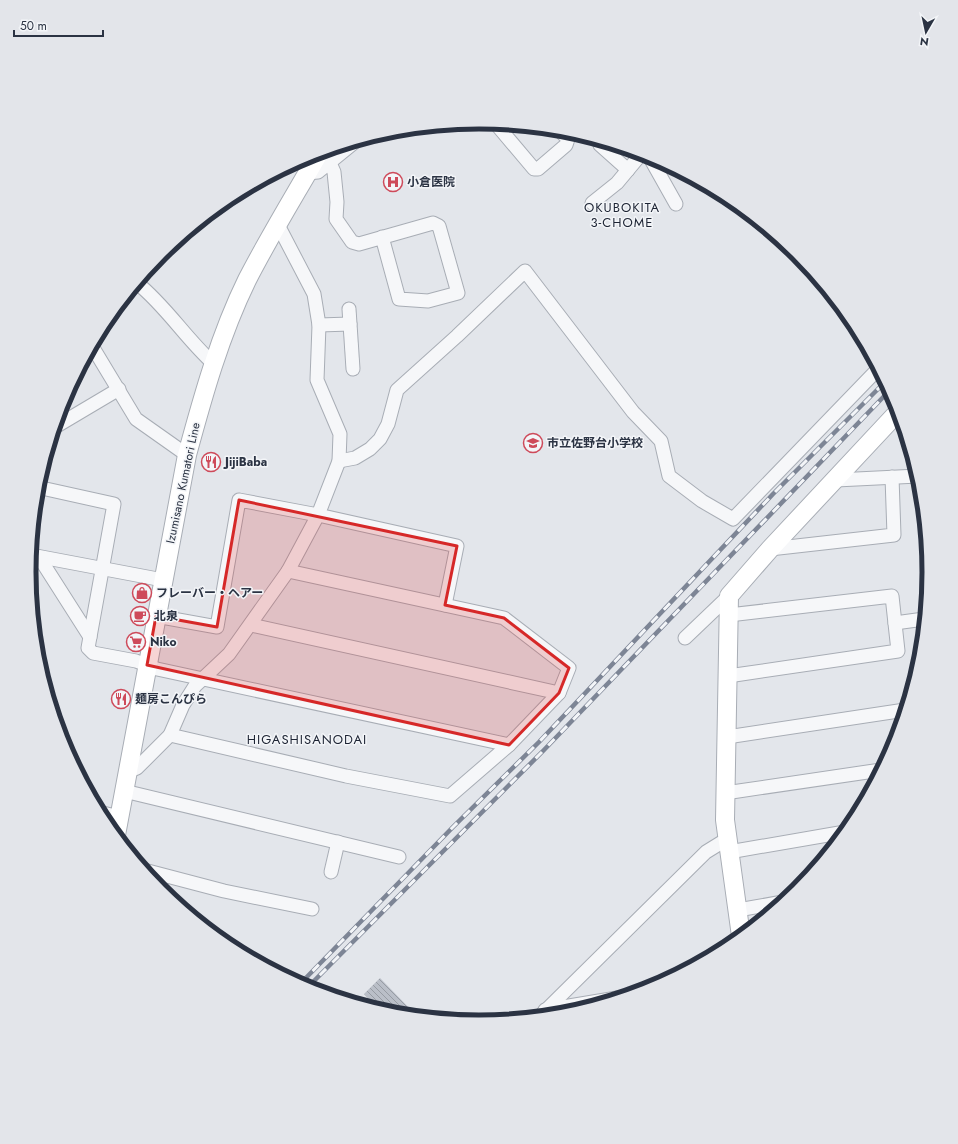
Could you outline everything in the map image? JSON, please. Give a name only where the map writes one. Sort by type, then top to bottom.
[{"type":"main road","name":"Izumisano Kumatori Line","points":[[117,827],[187,455],[214,364],[247,281],[307,173],[324,158]]},
{"type":"main road","points":[[741,929],[728,845],[725,794],[729,615],[728,596],[893,417]]},
{"type":"street","points":[[501,130],[534,169],[538,169],[566,145],[568,139]]},
{"type":"street","points":[[602,147],[628,170]]},
{"type":"street","points":[[324,158],[334,172],[337,202],[336,219],[352,242],[359,244],[382,237],[433,223],[439,226],[458,293],[428,301],[399,299],[382,237]]},
{"type":"street","points":[[592,203],[617,183],[637,159]]},
{"type":"street","points":[[654,165],[676,204]]},
{"type":"street","points":[[127,772],[137,768],[170,735],[183,705],[195,686],[229,654],[288,571],[318,515],[338,461],[340,434],[317,380],[319,325],[314,294],[278,225]]},
{"type":"street","points":[[338,461],[355,458],[370,449],[380,439],[394,408],[397,390],[457,336],[525,271],[633,412],[661,442],[669,476],[702,501],[733,519],[874,373]]},
{"type":"street","points":[[141,286],[148,292],[196,348],[214,364]]},
{"type":"street","points":[[349,309],[353,368]]},
{"type":"street","points":[[319,325],[350,324]]},
{"type":"street","points":[[95,350],[136,419],[187,455]]},
{"type":"street","points":[[63,422],[119,389]]},
{"type":"street","points":[[836,480],[911,476]]},
{"type":"street","points":[[770,549],[894,535],[892,477]]},
{"type":"street","points":[[45,489],[114,504],[88,648],[93,653],[204,679],[509,745]]},
{"type":"street","points":[[156,616],[217,627],[239,500],[318,515],[457,546],[445,605]]},
{"type":"street","points":[[37,556],[163,580]]},
{"type":"street","points":[[36,558],[90,637]]},
{"type":"street","points":[[170,735],[346,776],[450,796],[509,745],[559,693],[569,668],[504,618],[288,571]]},
{"type":"street","points":[[685,638],[728,596]]},
{"type":"street","points":[[728,676],[898,651],[892,596],[729,615]]},
{"type":"street","points":[[895,623],[919,620]]},
{"type":"street","points":[[251,625],[559,693]]},
{"type":"street","points":[[727,737],[899,711]]},
{"type":"street","points":[[725,794],[874,771]]},
{"type":"street","points":[[124,791],[400,857]]},
{"type":"street","points":[[109,814],[119,817]]},
{"type":"street","points":[[546,1009],[706,852],[728,845],[836,833]]},
{"type":"street","points":[[331,872],[338,842]]},
{"type":"street","points":[[154,873],[224,891],[312,909]]},
{"type":"street","points":[[738,910],[772,904]]},
{"type":"highlighted area","points":[[239,500],[457,546],[445,605],[504,618],[569,668],[559,693],[509,745],[147,665],[156,616],[217,627]]},
{"type":"building","points":[[380,978],[410,1009],[372,1002],[364,994]]},
{"type":"railway","points":[[305,979],[453,827],[539,742],[773,494],[881,386]]},
{"type":"railway","points":[[313,982],[543,751],[885,395]]},
{"type":"place","name":"小倉医院","points":[[393,182]]},
{"type":"place","name":"市立佐野台小学校","points":[[533,443]]},
{"type":"place","name":"JijiBaba","points":[[211,462]]},
{"type":"place","name":"フレーバー・ヘアー","points":[[142,593]]},
{"type":"place","name":"北泉","points":[[140,616]]},
{"type":"place","name":"Niko","points":[[136,642]]},
{"type":"place","name":"麺房こんぴら","points":[[121,699]]},
{"type":"district","name":"OKUBOKITA 3-CHOME","points":[[622,214]]},
{"type":"district","name":"HIGASHISANODAI","points":[[307,739]]}]
